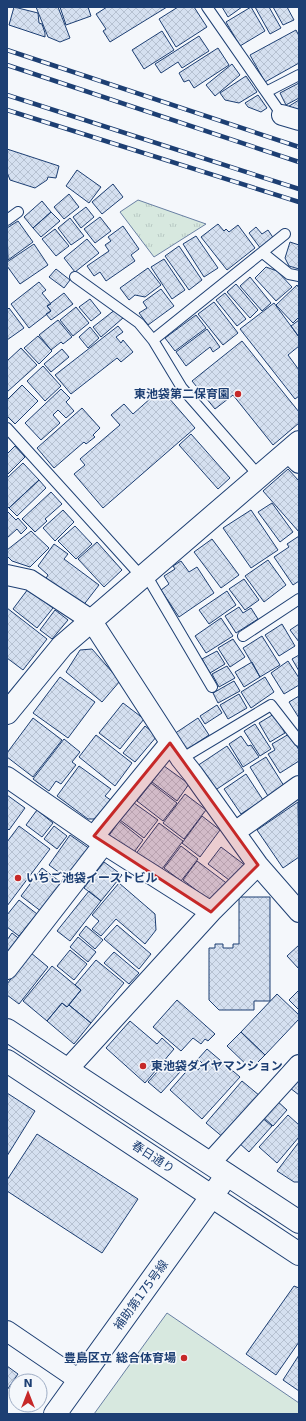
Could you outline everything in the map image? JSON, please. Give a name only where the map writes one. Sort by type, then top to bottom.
[{"type":"main road","points":[[7,713],[62,646],[143,575],[260,477],[295,453]]},
{"type":"main road","points":[[7,1030],[299,1221]]},
{"type":"main road","name":"春日通り","points":[[7,1061],[299,1254]]},
{"type":"main road","name":"補助第175号線","points":[[55,1414],[212,1196],[218,1169]]},
{"type":"street","points":[[7,575],[30,580],[91,620],[175,751],[258,865],[299,912]]},
{"type":"street","points":[[7,969],[99,840],[175,751]]},
{"type":"street","points":[[7,777],[99,840],[212,912]]},
{"type":"street","points":[[235,832],[299,786]]},
{"type":"street","points":[[67,1070],[212,912],[258,865]]},
{"type":"street","points":[[218,1169],[299,1065]]},
{"type":"street","points":[[7,1331],[79,1380]]},
{"type":"lane","points":[[207,7],[266,92],[290,117]]},
{"type":"lane","points":[[266,92],[299,76]]},
{"type":"lane","points":[[7,220],[18,212]]},
{"type":"lane","points":[[153,340],[285,234]]},
{"type":"lane","points":[[263,253],[290,274],[299,276]]},
{"type":"lane","points":[[75,278],[138,323],[153,340],[182,388],[260,477]]},
{"type":"lane","points":[[7,428],[143,575],[212,686]]},
{"type":"lane","points":[[243,636],[299,599]]},
{"type":"lane","points":[[175,751],[270,705],[299,742]]},
{"type":"highlighted area","points":[[170,743],[258,865],[211,912],[94,836]]},
{"type":"green space","points":[[138,200],[206,224],[154,257],[120,212]]},
{"type":"green space","name":"豊島区立 総合体育場","points":[[167,1313],[299,1403],[299,1414],[94,1414]]},
{"type":"building","points":[[14,7],[38,13],[39,23],[42,24],[45,37],[9,25]]},
{"type":"building","points":[[36,7],[58,7],[70,38],[60,42],[48,37]]},
{"type":"building","points":[[60,7],[88,7],[91,16],[66,25]]},
{"type":"building","points":[[107,7],[167,7],[110,42],[103,31],[106,29],[96,14]]},
{"type":"building","points":[[178,7],[194,7],[207,27],[176,47],[159,19]]},
{"type":"building","points":[[222,7],[242,7],[228,17]]},
{"type":"building","points":[[251,7],[265,31],[240,46],[226,22]]},
{"type":"building","points":[[255,7],[269,7],[281,28],[270,34]]},
{"type":"building","points":[[273,7],[287,7],[294,20],[283,25]]},
{"type":"building","points":[[296,30],[299,36],[299,63],[265,82],[250,55]]},
{"type":"building","points":[[162,31],[174,50],[144,69],[132,50]]},
{"type":"building","points":[[199,36],[209,51],[182,68],[178,62],[161,73],[155,64]]},
{"type":"building","points":[[218,48],[229,65],[194,88],[189,80],[184,82],[179,73]]},
{"type":"building","points":[[232,64],[240,75],[215,96],[206,85]]},
{"type":"building","points":[[246,76],[257,92],[239,103],[225,100],[220,93]]},
{"type":"building","points":[[299,83],[299,98],[286,105],[280,93]]},
{"type":"building","points":[[258,95],[267,108],[261,112],[248,107],[245,103]]},
{"type":"building","points":[[299,100],[299,112],[286,108]]},
{"type":"building","points":[[7,149],[59,166],[56,178],[48,177],[47,180],[35,188],[10,180],[7,172]]},
{"type":"building","points":[[77,170],[101,187],[89,203],[66,186]]},
{"type":"building","points":[[113,184],[123,197],[102,214],[92,202]]},
{"type":"building","points":[[69,194],[79,207],[64,219],[54,207]]},
{"type":"building","points":[[42,201],[51,212],[33,228],[24,217]]},
{"type":"building","points":[[86,207],[94,217],[81,228],[73,217]]},
{"type":"building","points":[[51,212],[60,221],[41,237],[33,228]]},
{"type":"building","points":[[100,217],[111,231],[95,243],[84,229]]},
{"type":"building","points":[[70,218],[84,236],[71,245],[58,228]]},
{"type":"building","points":[[18,221],[33,242],[8,260],[7,228]]},
{"type":"building","points":[[218,224],[224,231],[226,229],[229,232],[238,225],[255,248],[227,270],[201,237]]},
{"type":"building","points":[[123,226],[139,249],[131,255],[135,261],[106,281],[100,272],[94,276],[87,266],[109,251],[105,245],[111,241],[108,237]]},
{"type":"building","points":[[256,227],[262,234],[268,230],[274,239],[261,249],[249,233]]},
{"type":"building","points":[[55,229],[69,246],[56,256],[42,239]]},
{"type":"building","points":[[196,236],[218,268],[204,277],[183,244]]},
{"type":"building","points":[[87,239],[99,253],[75,272],[64,258]]},
{"type":"building","points":[[290,242],[299,245],[299,269],[289,266],[285,258]]},
{"type":"building","points":[[34,244],[48,265],[20,284],[7,266],[7,262]]},
{"type":"building","points":[[179,246],[202,280],[189,290],[165,256]]},
{"type":"building","points":[[164,259],[185,290],[172,299],[151,267]]},
{"type":"building","points":[[266,267],[277,271],[292,287],[276,301],[255,278]]},
{"type":"building","points":[[148,268],[161,285],[145,297],[135,295],[129,300],[120,288]]},
{"type":"building","points":[[56,269],[70,280],[64,288],[49,277]]},
{"type":"building","points":[[250,277],[271,303],[262,311],[240,286]]},
{"type":"building","points":[[39,282],[46,290],[42,293],[51,304],[47,306],[51,311],[29,328],[11,304]]},
{"type":"building","points":[[236,284],[258,310],[250,318],[227,292]]},
{"type":"building","points":[[297,285],[299,288],[299,317],[293,323],[276,305]]},
{"type":"building","points":[[161,289],[174,306],[148,325],[139,313],[147,308],[143,302]]},
{"type":"building","points":[[64,293],[73,304],[51,320],[46,314],[51,311],[47,306]]},
{"type":"building","points":[[225,293],[246,319],[237,326],[216,300]]},
{"type":"building","points":[[90,299],[101,313],[91,321],[79,307]]},
{"type":"building","points":[[214,302],[238,333],[223,345],[198,314]]},
{"type":"building","points":[[274,303],[299,337],[299,346],[288,355],[299,370],[299,396],[295,399],[240,329]]},
{"type":"building","points":[[76,307],[89,323],[73,336],[60,320]]},
{"type":"building","points":[[9,308],[24,328],[7,340],[7,310]]},
{"type":"building","points":[[116,309],[123,318],[101,337],[93,327]]},
{"type":"building","points":[[196,315],[206,328],[175,351],[165,338]]},
{"type":"building","points":[[58,320],[72,337],[63,344],[61,342],[51,350],[39,335]]},
{"type":"building","points":[[299,320],[299,337],[291,326]]},
{"type":"building","points":[[118,326],[123,332],[116,337],[121,343],[123,340],[133,352],[121,362],[117,358],[71,394],[55,375]]},
{"type":"building","points":[[90,327],[99,338],[88,348],[79,337]]},
{"type":"building","points":[[207,329],[220,347],[213,352],[210,347],[186,366],[176,352]]},
{"type":"building","points":[[38,336],[52,351],[39,364],[24,348]]},
{"type":"building","points":[[242,341],[299,412],[299,423],[273,445],[233,395],[215,409],[192,381]]},
{"type":"building","points":[[21,348],[37,365],[7,392],[7,361]]},
{"type":"building","points":[[62,349],[69,357],[51,372],[44,364]]},
{"type":"building","points":[[43,366],[61,386],[45,401],[27,381]]},
{"type":"building","points":[[22,385],[38,401],[15,424],[7,416],[7,400]]},
{"type":"building","points":[[61,389],[70,398],[66,402],[74,411],[66,418],[58,410],[53,415],[60,423],[41,440],[25,423]]},
{"type":"building","points":[[161,389],[195,428],[103,508],[74,474],[85,465],[80,459],[120,425],[111,415],[124,404],[133,414]]},
{"type":"building","points":[[82,408],[100,428],[93,435],[95,437],[86,444],[84,442],[54,468],[37,448]]},
{"type":"building","points":[[191,434],[230,478],[218,489],[179,445]]},
{"type":"building","points":[[15,446],[25,457],[7,475],[7,454]]},
{"type":"building","points":[[23,463],[39,480],[9,508],[7,506],[7,478]]},
{"type":"building","points":[[288,469],[299,481],[299,532],[263,491]]},
{"type":"building","points":[[39,480],[46,488],[17,516],[9,508]]},
{"type":"building","points":[[51,492],[62,504],[45,519],[47,521],[35,532],[22,519]]},
{"type":"building","points":[[272,503],[293,532],[280,542],[258,512]]},
{"type":"building","points":[[63,510],[74,522],[55,541],[43,528]]},
{"type":"building","points":[[251,510],[278,550],[251,568],[223,528]]},
{"type":"building","points":[[7,511],[16,520],[18,518],[27,528],[21,534],[17,529],[7,538]]},
{"type":"building","points":[[75,526],[92,544],[76,559],[58,541]]},
{"type":"building","points":[[31,531],[49,548],[30,567],[12,561],[7,556],[7,550]]},
{"type":"building","points":[[299,536],[299,581],[293,585],[274,557],[289,547],[287,544]]},
{"type":"building","points":[[212,539],[239,575],[221,588],[194,552]]},
{"type":"building","points":[[97,542],[122,570],[104,587],[78,559]]},
{"type":"building","points":[[54,544],[68,554],[64,559],[99,585],[82,607],[45,580],[48,575],[38,566]]},
{"type":"building","points":[[268,560],[286,585],[264,602],[245,576]]},
{"type":"building","points":[[181,561],[189,572],[197,567],[214,593],[179,617],[161,590],[169,584],[164,576],[175,569],[173,566]]},
{"type":"building","points":[[244,579],[259,600],[245,610],[229,589]]},
{"type":"building","points":[[28,589],[53,608],[37,628],[13,609]]},
{"type":"building","points":[[227,591],[236,605],[209,624],[199,610]]},
{"type":"building","points":[[239,607],[243,613],[251,608],[258,619],[236,633],[225,616]]},
{"type":"building","points":[[7,608],[47,639],[23,670],[7,658]]},
{"type":"building","points":[[55,610],[68,620],[52,639],[40,630]]},
{"type":"building","points":[[221,618],[233,636],[206,653],[195,636]]},
{"type":"building","points":[[282,624],[295,646],[279,656],[265,635]]},
{"type":"building","points":[[299,624],[299,642],[290,630]]},
{"type":"building","points":[[262,636],[280,665],[260,677],[243,648]]},
{"type":"building","points":[[233,639],[245,657],[230,667],[218,648]]},
{"type":"building","points":[[92,649],[120,681],[102,702],[66,672],[80,650]]},
{"type":"building","points":[[217,651],[225,664],[210,673],[202,659]]},
{"type":"building","points":[[299,655],[299,671],[292,659]]},
{"type":"building","points":[[288,661],[299,678],[299,685],[284,694],[271,673]]},
{"type":"building","points":[[252,662],[260,677],[244,687],[235,672]]},
{"type":"building","points":[[227,666],[235,678],[219,687],[212,674]]},
{"type":"building","points":[[60,677],[95,702],[68,738],[33,713]]},
{"type":"building","points":[[265,677],[274,692],[251,708],[241,692]]},
{"type":"building","points":[[234,681],[240,691],[218,703],[213,693]]},
{"type":"building","points":[[239,694],[247,708],[228,719],[220,705]]},
{"type":"building","points":[[299,696],[299,718],[289,702]]},
{"type":"building","points":[[123,703],[144,719],[120,749],[99,733]]},
{"type":"building","points":[[217,705],[222,713],[205,724],[200,716]]},
{"type":"building","points":[[274,714],[285,733],[270,742],[259,723]]},
{"type":"building","points":[[33,718],[62,740],[33,777],[7,757],[7,753]]},
{"type":"building","points":[[198,718],[209,735],[185,751],[174,734]]},
{"type":"building","points":[[255,724],[271,749],[260,756],[244,731]]},
{"type":"building","points":[[145,726],[157,736],[135,762],[123,753]]},
{"type":"building","points":[[289,734],[299,750],[299,761],[280,773],[268,754],[275,750],[272,744]]},
{"type":"building","points":[[96,735],[132,763],[115,786],[79,757]]},
{"type":"building","points":[[241,736],[248,746],[251,745],[259,757],[243,767],[229,744]]},
{"type":"building","points":[[64,739],[80,752],[72,762],[76,765],[61,784],[56,781],[49,791],[33,779]]},
{"type":"building","points":[[227,746],[244,771],[214,791],[197,766]]},
{"type":"building","points":[[266,757],[284,786],[268,796],[250,767]]},
{"type":"building","points":[[79,766],[111,789],[105,796],[112,801],[98,819],[88,819],[57,796]]},
{"type":"building","points":[[164,766],[189,784],[177,801],[152,782]]},
{"type":"building","points":[[246,774],[263,800],[241,814],[224,789]]},
{"type":"building","points":[[151,783],[177,803],[163,821],[137,801]]},
{"type":"building","points":[[185,794],[206,810],[184,839],[163,823]]},
{"type":"building","points":[[7,795],[25,808],[9,830],[7,828]]},
{"type":"building","points":[[298,802],[299,857],[283,868],[257,830]]},
{"type":"building","points":[[134,803],[158,820],[144,838],[120,820]]},
{"type":"building","points":[[37,810],[53,823],[42,837],[26,825]]},
{"type":"building","points":[[202,816],[220,830],[200,857],[182,843]]},
{"type":"building","points":[[119,821],[143,840],[132,855],[108,837]]},
{"type":"building","points":[[159,823],[183,841],[159,873],[135,855]]},
{"type":"building","name":"いちご池袋イーストビル","points":[[19,826],[50,849],[7,906],[7,842]]},
{"type":"building","points":[[54,826],[67,836],[57,849],[44,839]]},
{"type":"building","points":[[70,835],[90,849],[68,879],[49,865]]},
{"type":"building","points":[[181,846],[198,859],[181,881],[164,868]]},
{"type":"building","points":[[221,847],[246,866],[233,883],[208,864]]},
{"type":"building","points":[[197,861],[229,885],[214,904],[183,880]]},
{"type":"building","points":[[104,862],[122,875],[101,901],[84,888]]},
{"type":"building","points":[[42,868],[67,887],[46,915],[21,896]]},
{"type":"building","points":[[119,883],[155,914],[156,930],[145,944],[116,919],[101,936],[92,929],[99,921],[92,915]]},
{"type":"building","points":[[89,891],[101,901],[70,941],[57,931]]},
{"type":"building","points":[[239,897],[270,897],[270,1001],[254,1001],[254,1010],[219,1010],[209,1000],[209,948],[215,948],[215,944],[223,944],[223,948],[233,948],[233,944],[239,944]]},
{"type":"building","points":[[19,900],[37,914],[19,936],[7,927],[7,915]]},
{"type":"building","points":[[117,925],[151,954],[139,969],[104,939]]},
{"type":"building","points":[[86,926],[103,940],[95,949],[79,935]]},
{"type":"building","points":[[12,933],[22,941],[7,961],[7,940]]},
{"type":"building","points":[[78,937],[96,952],[88,962],[70,947]]},
{"type":"building","points":[[299,945],[299,969],[287,956]]},
{"type":"building","points":[[70,950],[87,964],[74,980],[57,966]]},
{"type":"building","points":[[114,952],[139,973],[129,984],[104,963]]},
{"type":"building","points":[[31,953],[48,967],[19,1004],[7,995],[7,984]]},
{"type":"building","points":[[96,960],[124,983],[91,1023],[69,1005],[81,990],[75,985]]},
{"type":"building","points":[[52,966],[81,990],[67,1007],[62,1003],[47,1021],[23,1001]]},
{"type":"building","points":[[299,990],[299,1010],[289,1000]]},
{"type":"building","points":[[277,994],[299,1015],[299,1019],[265,1055],[241,1032]]},
{"type":"building","points":[[177,1000],[215,1034],[208,1041],[205,1039],[201,1044],[193,1038],[181,1051],[153,1027]]},
{"type":"building","points":[[62,1003],[67,1007],[69,1005],[91,1023],[74,1044],[47,1021]]},
{"type":"building","name":"東池袋ダイヤマンション","points":[[130,1021],[157,1044],[162,1038],[174,1049],[145,1083],[106,1048]]},
{"type":"building","points":[[241,1032],[265,1055],[251,1069],[227,1046]]},
{"type":"building","points":[[207,1049],[240,1077],[202,1119],[170,1090],[192,1065],[198,1070],[203,1064],[198,1059]]},
{"type":"building","points":[[167,1061],[180,1072],[161,1093],[148,1082]]},
{"type":"building","points":[[299,1078],[299,1095],[290,1088]]},
{"type":"building","points":[[242,1081],[260,1096],[224,1138],[206,1123]]},
{"type":"building","points":[[7,1093],[35,1111],[7,1156]]},
{"type":"building","points":[[275,1099],[287,1110],[273,1126],[261,1115]]},
{"type":"building","points":[[288,1115],[299,1125],[299,1137],[277,1163],[259,1147]]},
{"type":"building","points":[[260,1116],[272,1126],[249,1152],[238,1142]]},
{"type":"building","points":[[37,1134],[138,1199],[102,1253],[7,1191],[7,1180]]},
{"type":"building","points":[[299,1142],[299,1182],[294,1182],[277,1171]]},
{"type":"building","points":[[294,1286],[299,1288],[299,1342],[276,1375],[246,1354]]},
{"type":"building","points":[[299,1355],[299,1391],[283,1380]]},
{"type":"building","points":[[7,1366],[17,1373],[8,1373],[7,1390]]},
{"type":"railway","points":[[7,50],[299,147]]},
{"type":"railway","points":[[7,65],[299,162]]},
{"type":"railway","points":[[7,95],[299,189]]},
{"type":"railway","points":[[7,110],[299,202]]},
{"type":"place","name":"東池袋第二保育園","points":[[238,394]]},
{"type":"place","name":"いちご池袋イーストビル","points":[[18,878]]},
{"type":"place","name":"東池袋ダイヤマンション","points":[[143,1066]]},
{"type":"place","name":"豊島区立 総合体育場","points":[[184,1358]]}]
